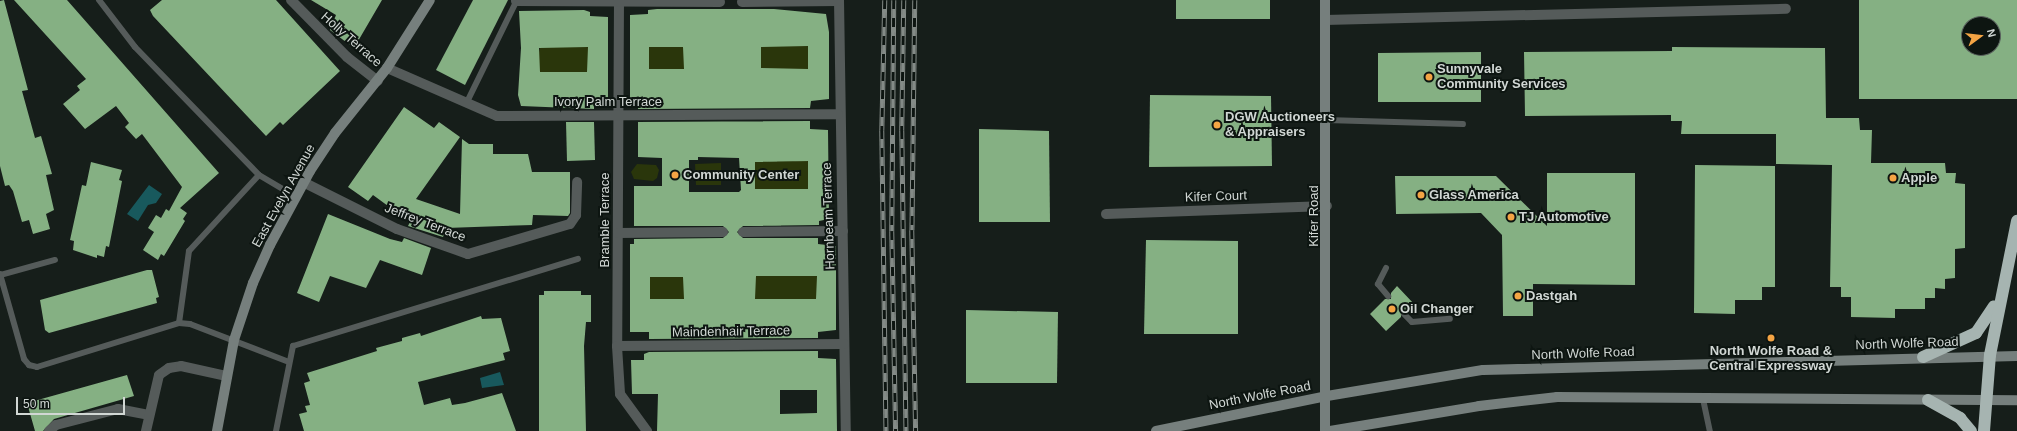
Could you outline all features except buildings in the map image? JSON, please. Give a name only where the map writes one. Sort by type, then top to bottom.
[{"type":"highway","points":[[1984,431],[1990,355],[2000,296],[2017,221]]},
{"type":"highway","points":[[1924,357],[1976,333],[2000,296]]},
{"type":"highway","points":[[1928,400],[1960,418],[1971,431]]},
{"type":"main road","name":"East Evelyn Avenue","points":[[217,431],[234,340],[253,283],[303,182],[335,133],[378,81],[430,0]]},
{"type":"main road","name":"Kifer Road","points":[[1325,0],[1327,206],[1327,396],[1325,431]]},
{"type":"main road","name":"North Wolfe Road","points":[[1156,431],[1327,396],[1483,370],[1990,355],[2017,356]]},
{"type":"main road","points":[[1330,431],[1479,406],[1557,397],[1703,400],[2017,400]]},
{"type":"street","name":"Holly Terrace","points":[[291,0],[347,57],[378,81]]},
{"type":"street","points":[[517,0],[720,2]]},
{"type":"street","name":"Bramble Terrace","points":[[619,1],[617,346],[620,394],[647,431]]},
{"type":"street","points":[[742,2],[839,1]]},
{"type":"street","name":"Hornbeam Terrace","points":[[839,1],[838,114],[843,231],[846,431]]},
{"type":"street","points":[[1325,20],[1786,9]]},
{"type":"street","name":"Ivory Palm Terrace","points":[[387,68],[466,104],[497,116],[838,114]]},
{"type":"street","name":"Jeffrey Terrace","points":[[303,182],[397,229],[468,254],[570,224],[576,215],[577,182]]},
{"type":"street","name":"Kifer Court","points":[[1106,214],[1327,206]]},
{"type":"street","points":[[743,232],[843,231]]},
{"type":"street","points":[[618,233],[722,232]]},
{"type":"street","name":"Maindenhair Terrace","points":[[617,346],[844,344]]},
{"type":"street","points":[[146,431],[148,415],[158,375],[169,368],[181,366],[227,376]]},
{"type":"street","points":[[49,431],[56,425],[118,409],[148,415]]},
{"type":"lane","points":[[99,0],[135,47],[259,176],[296,197]]},
{"type":"lane","points":[[466,104],[517,0]]},
{"type":"lane","points":[[1326,120],[1463,124]]},
{"type":"lane","points":[[179,323],[189,251],[259,176]]},
{"type":"lane","points":[[55,260],[0,274],[24,359],[29,365],[37,367],[179,323],[190,324],[289,362]]},
{"type":"lane","points":[[276,431],[293,346],[578,260]]},
{"type":"lane","points":[[1386,268],[1378,284],[1388,296]]},
{"type":"lane","points":[[1404,314],[1412,322],[1450,319]]},
{"type":"lane","points":[[1703,400],[1710,431]]},
{"type":"green space","points":[[761,41],[808,41],[808,74],[761,68]]},
{"type":"green space","points":[[541,43],[588,43],[589,74],[540,74],[521,52],[539,52]]},
{"type":"green space","points":[[649,44],[705,44],[705,71],[649,72]]},
{"type":"green space","points":[[808,156],[808,194],[761,195],[761,189],[755,189],[755,162]]},
{"type":"green space","points":[[721,163],[721,185],[696,185],[695,164]]},
{"type":"green space","points":[[637,164],[656,165],[659,170],[657,178],[653,181],[634,179],[631,172]]},
{"type":"green space","points":[[649,274],[705,274],[706,301],[650,302]]},
{"type":"green space","points":[[817,274],[817,302],[755,299],[755,276]]},
{"type":"water","points":[[149,185],[162,194],[156,203],[148,205],[138,221],[127,214]]},
{"type":"water","points":[[500,372],[504,385],[482,388],[480,378]]},
{"type":"railway","points":[[885,0],[882,130],[886,431]]},
{"type":"railway","points":[[894,0],[892,231],[896,431]]},
{"type":"railway","points":[[904,0],[902,130],[906,431]]},
{"type":"railway","points":[[915,0],[912,230],[916,431]]},
{"type":"place","name":"Sunnyvale Community Services","points":[[1429,77]]},
{"type":"place","name":"DGW Auctioneers & Appraisers","points":[[1217,125]]},
{"type":"place","name":"Community Center","points":[[675,175]]},
{"type":"place","name":"Apple","points":[[1893,178]]},
{"type":"place","name":"Glass America","points":[[1421,195]]},
{"type":"place","name":"TJ Automotive","points":[[1511,217]]},
{"type":"place","name":"Dastgah","points":[[1518,296]]},
{"type":"place","name":"Oil Changer","points":[[1392,309]]},
{"type":"place","name":"North Wolfe Road & Central Expressway","points":[[1771,338]]}]
